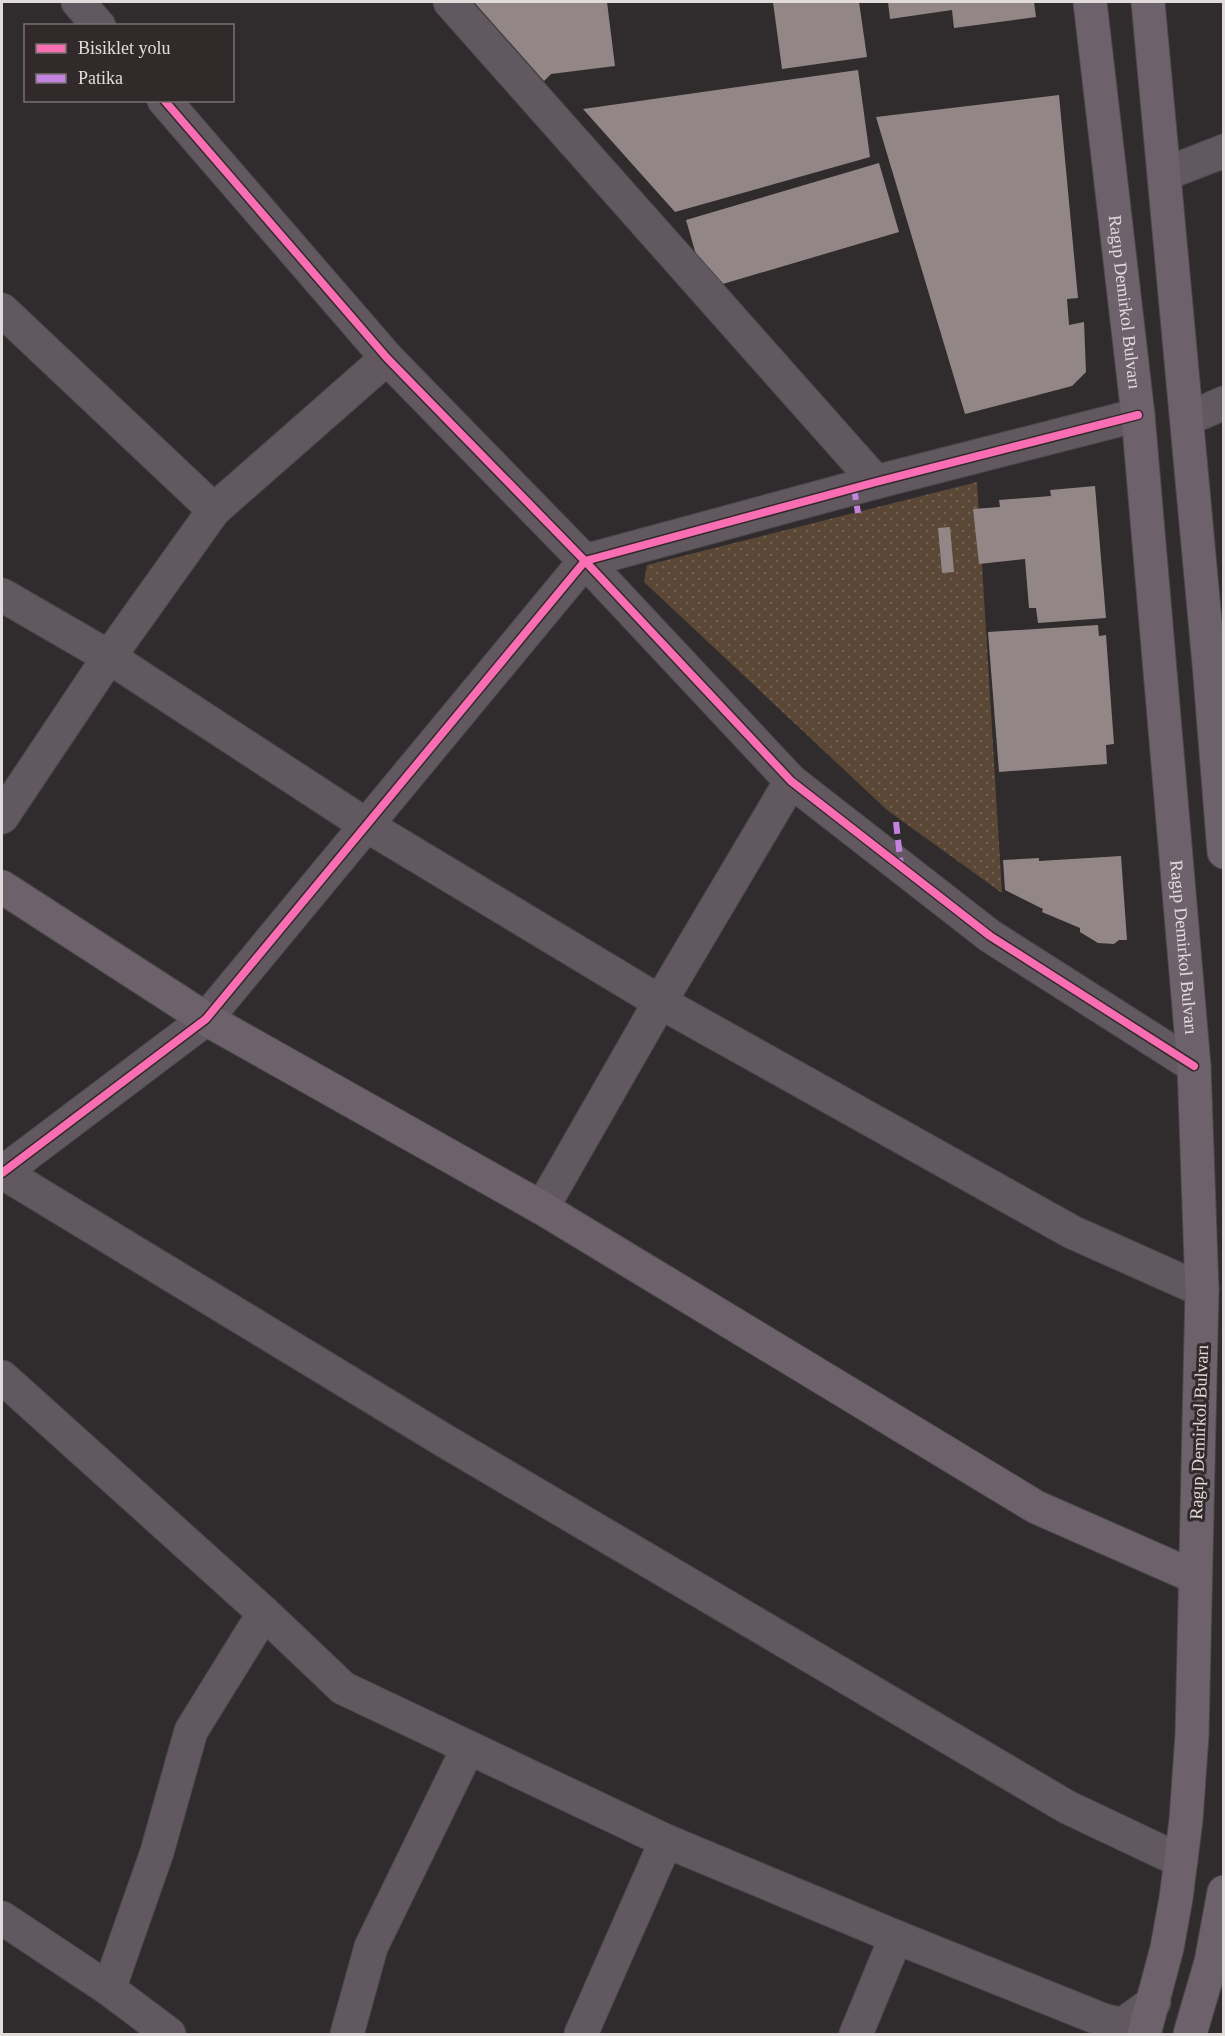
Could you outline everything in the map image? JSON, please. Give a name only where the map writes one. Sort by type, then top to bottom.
[{"type":"main road","name":"Ragıp Demirkol Bulvarı","points":[[1090,2],[1138,415],[1194,1066],[1202,1290],[1201,1421],[1192,1735],[1181,1860],[1167,1948],[1144,2034]]},
{"type":"main road","points":[[1148,2],[1187,419],[1216,662],[1224,852]]},
{"type":"main road","points":[[2,887],[206,1019],[542,1208],[1036,1507],[1195,1577]]},
{"type":"main road","points":[[1190,2034],[1211,1962],[1224,1892]]},
{"type":"street","points":[[78,2],[97,24]]},
{"type":"street","points":[[450,2],[876,482]]},
{"type":"street","points":[[166,102],[387,358],[585,561],[791,781],[990,936],[1194,1066]]},
{"type":"street","points":[[1165,174],[1224,151]]},
{"type":"street","points":[[2,310],[214,510]]},
{"type":"street","points":[[2,817],[109,657],[214,510],[387,358]]},
{"type":"street","points":[[1187,419],[1224,403]]},
{"type":"street","points":[[1138,415],[876,482],[585,561],[206,1019],[2,1172],[445,1441],[1067,1807],[1181,1860]]},
{"type":"street","points":[[2,595],[109,657],[366,825],[660,1002],[1072,1232],[1202,1290]]},
{"type":"street","points":[[542,1208],[660,1002],[791,781]]},
{"type":"street","points":[[2,1377],[264,1613],[343,1688],[666,1841],[896,1937],[1122,2025],[1154,2002]]},
{"type":"street","points":[[109,1989],[157,1852],[191,1731],[264,1613]]},
{"type":"street","points":[[347,2034],[371,1947],[468,1748]]},
{"type":"street","points":[[581,2034],[666,1841]]},
{"type":"street","points":[[2,1918],[109,1989],[169,2034]]},
{"type":"street","points":[[856,2034],[896,1937]]},
{"type":"shaded area","points":[[977,482],[1002,893],[887,810],[644,582],[647,565]]},
{"type":"building","points":[[474,2],[607,2],[615,66],[551,74],[544,81]]},
{"type":"building","points":[[773,2],[859,2],[867,57],[782,69]]},
{"type":"building","points":[[888,2],[1034,2],[1036,17],[954,28],[952,10],[890,19]]},
{"type":"building","points":[[858,70],[870,157],[675,212],[583,109]]},
{"type":"building","points":[[1059,95],[1078,298],[1067,299],[1069,325],[1084,322],[1086,372],[1072,386],[965,414],[876,117]]},
{"type":"building","points":[[879,163],[899,232],[706,289],[686,220]]},
{"type":"building","points":[[1095,486],[1106,618],[1038,623],[1036,608],[1029,608],[1025,559],[979,564],[973,509],[1000,507],[999,500],[1051,496],[1050,490]]},
{"type":"building","points":[[950,527],[954,572],[942,573],[938,528]]},
{"type":"building","points":[[1098,625],[1099,636],[1106,635],[1114,744],[1106,745],[1107,764],[999,772],[988,632]]},
{"type":"building","points":[[1121,856],[1127,940],[1119,940],[1114,944],[1098,943],[1080,932],[1080,928],[1042,912],[1043,909],[1005,890],[1003,860],[1039,858],[1039,861]]},
{"type":"marked path","points":[[854,488],[858,513]]},
{"type":"marked path","points":[[896,822],[901,866]]},
{"type":"cycle path","points":[[166,102],[387,358],[585,561],[791,781],[990,936],[1194,1066]]},
{"type":"cycle path","points":[[2,1173],[206,1019],[585,561],[876,482],[1138,415]]}]
